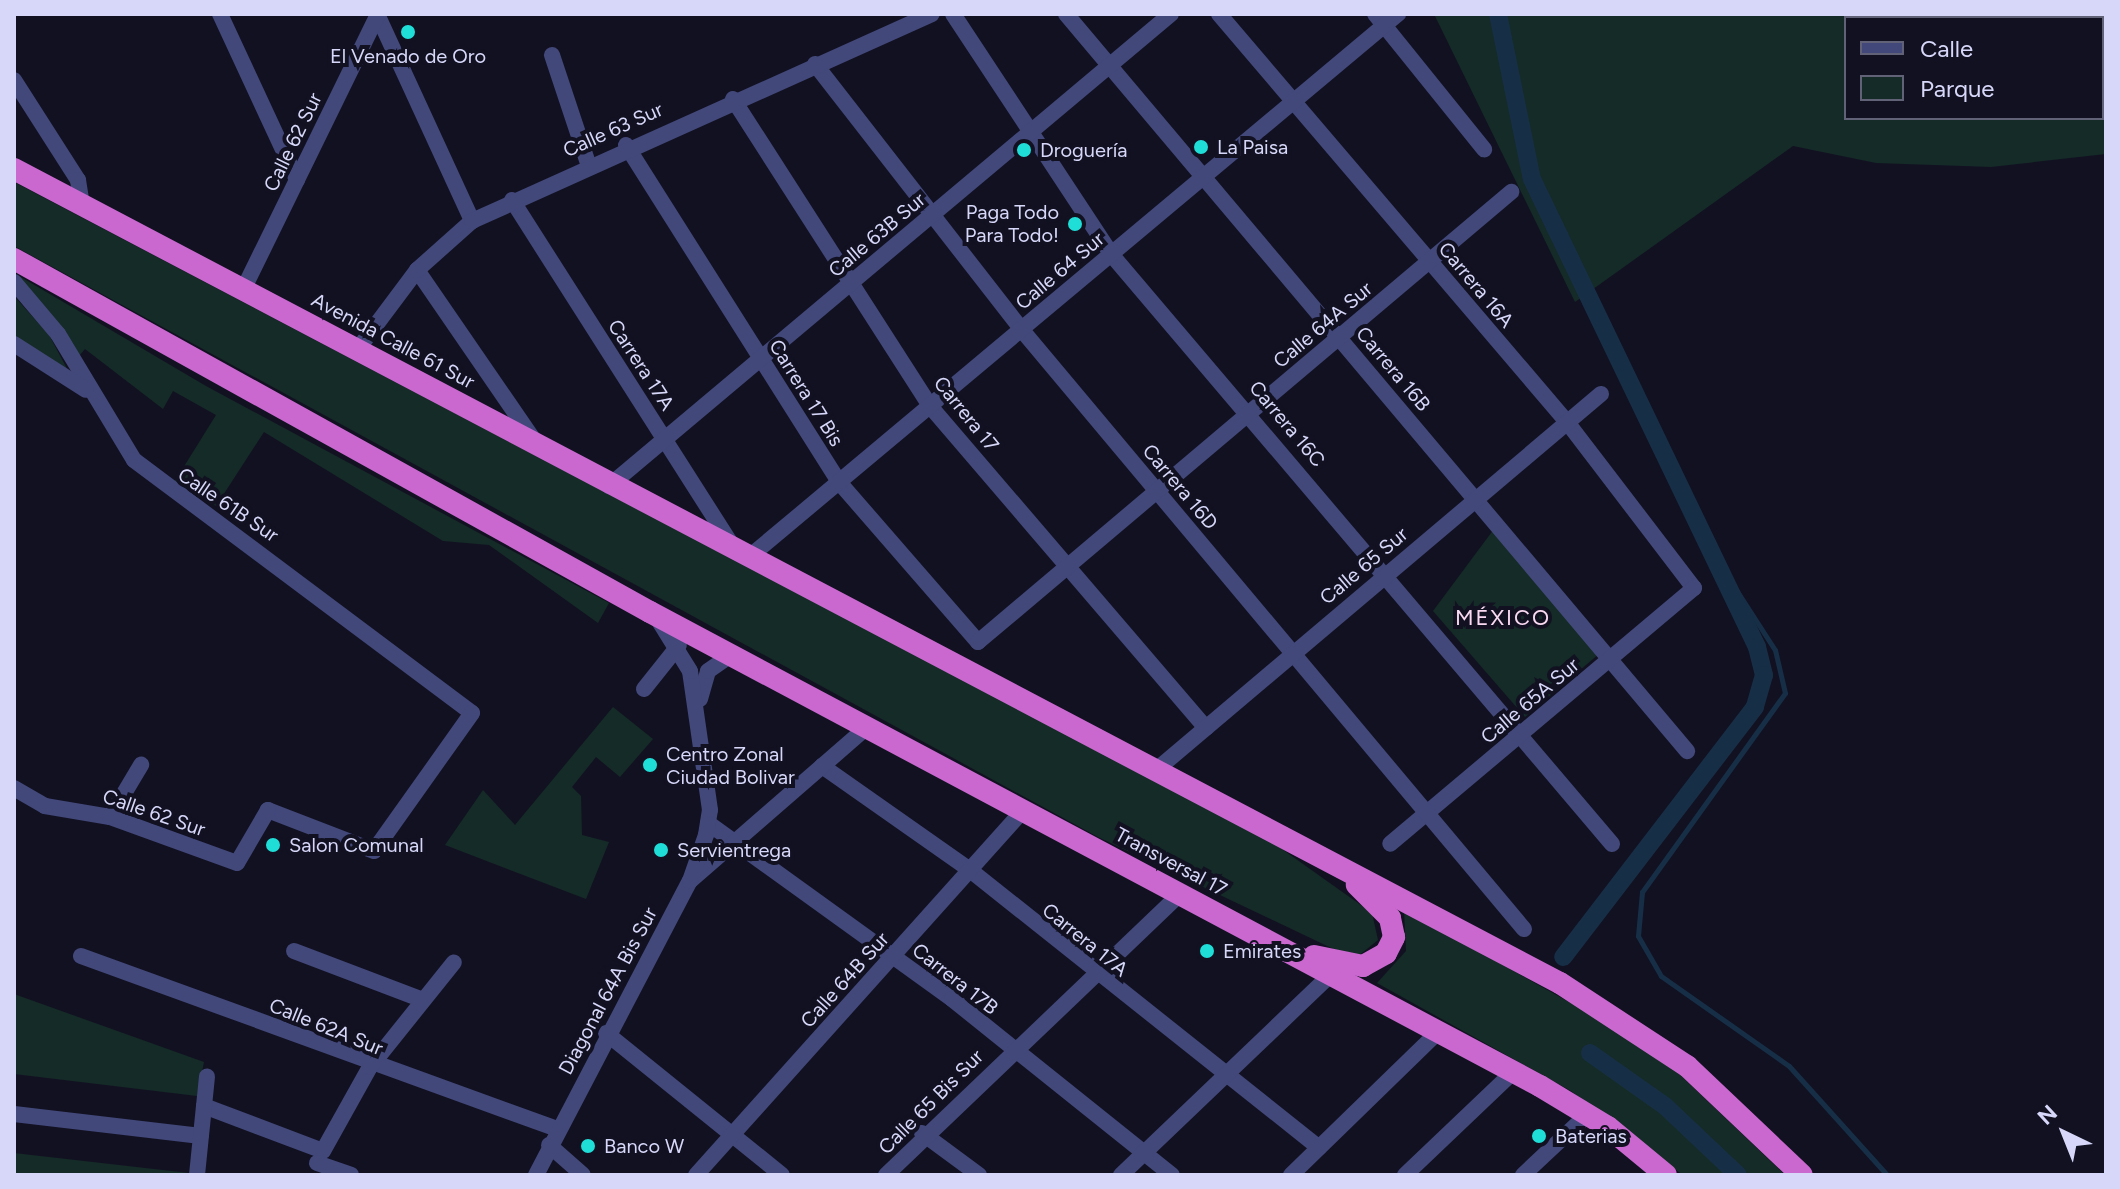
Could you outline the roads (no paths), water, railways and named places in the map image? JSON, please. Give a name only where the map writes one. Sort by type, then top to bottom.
[{"type":"highway","name":"Avenida Calle 61 Sur","points":[[14,169],[244,288],[743,555]]},
{"type":"highway","points":[[14,259],[650,612]]},
{"type":"highway","points":[[743,555],[1572,990],[1716,1090],[1802,1175]]},
{"type":"highway","name":"Transversal 17","points":[[650,612],[1290,950],[1513,1072],[1588,1114],[1660,1173]]},
{"type":"highway","points":[[1290,950],[1363,966],[1386,953],[1394,937],[1385,911],[1320,856]]},
{"type":"street","points":[[220,14],[297,180]]},
{"type":"street","points":[[377,14],[472,221]]},
{"type":"street","name":"Calle 62 Sur","points":[[244,288],[377,14]]},
{"type":"street","name":"Calle 63 Sur","points":[[358,349],[417,270],[472,221],[626,145],[932,14]]},
{"type":"street","name":"Carrera 16C","points":[[953,14],[1111,254],[1251,412],[1612,844]]},
{"type":"street","name":"Carrera 16B","points":[[1066,14],[1687,751]]},
{"type":"street","name":"Calle 63B Sur","points":[[609,486],[1171,14]]},
{"type":"street","name":"Carrera 16A","points":[[1219,14],[1567,422],[1694,588]]},
{"type":"street","name":"Calle 64 Sur","points":[[743,555],[839,482],[1204,177],[1294,101],[1380,20],[1398,14]]},
{"type":"street","points":[[1380,20],[1484,149]]},
{"type":"street","points":[[552,55],[588,163]]},
{"type":"street","name":"Carrera 16D","points":[[815,64],[1021,329],[1524,929]]},
{"type":"street","points":[[14,80],[78,180],[82,204]]},
{"type":"street","name":"Carrera 17","points":[[733,99],[930,406],[1206,728]]},
{"type":"street","name":"Carrera 17 Bis","points":[[626,145],[839,482],[978,642]]},
{"type":"street","name":"Calle 64A Sur","points":[[978,642],[1511,192]]},
{"type":"street","name":"Carrera 17A","points":[[512,200],[743,555]]},
{"type":"street","points":[[417,270],[539,448]]},
{"type":"street","name":"Calle 61B Sur","points":[[14,282],[58,334],[87,391],[134,460],[161,483],[289,570],[472,713],[374,851],[268,810],[237,863]]},
{"type":"street","points":[[14,344],[87,391]]},
{"type":"street","name":"Calle 65 Sur","points":[[1155,771],[1601,394]]},
{"type":"street","name":"Calle 65A Sur","points":[[1390,844],[1694,588]]},
{"type":"street","points":[[650,612],[679,645],[699,708],[708,823]]},
{"type":"street","points":[[644,689],[679,645]]},
{"type":"street","points":[[699,708],[708,671],[731,655]]},
{"type":"street","points":[[690,881],[867,727]]},
{"type":"street","points":[[110,817],[141,765]]},
{"type":"street","name":"Carrera 17A","points":[[822,766],[970,870],[1093,974],[1319,1148]]},
{"type":"street","name":"Calle 62 Sur","points":[[14,788],[45,806],[110,817],[237,863]]},
{"type":"street","name":"Calle 64B Sur","points":[[696,1175],[1023,811]]},
{"type":"street","name":"Carrera 17B","points":[[708,823],[893,956],[1142,1155],[1172,1175]]},
{"type":"street","name":"Diagonal 64A Bis Sur","points":[[536,1175],[606,1033],[690,881],[708,823]]},
{"type":"street","name":"Calle 65 Bis Sur","points":[[886,1175],[922,1133],[1180,894]]},
{"type":"street","points":[[294,951],[423,1000]]},
{"type":"street","name":"Calle 62A Sur","points":[[81,956],[370,1067],[557,1129]]},
{"type":"street","points":[[320,1157],[370,1067],[454,962]]},
{"type":"street","points":[[1121,1175],[1331,974]]},
{"type":"street","points":[[1291,1175],[1439,1031]]},
{"type":"street","points":[[606,1033],[782,1175]]},
{"type":"street","points":[[1405,1175],[1513,1072]]},
{"type":"street","points":[[197,1175],[207,1077]]},
{"type":"street","points":[[204,1106],[320,1157],[351,1175]]},
{"type":"street","points":[[14,1114],[201,1136]]},
{"type":"street","points":[[1523,1175],[1588,1114]]},
{"type":"street","points":[[922,1133],[979,1175]]},
{"type":"street","points":[[549,1145],[583,1175]]},
{"type":"waterway","points":[[1498,14],[1532,179],[1757,647],[1764,675],[1755,707],[1563,957]]},
{"type":"waterway","points":[[1914,14],[1920,16]]},
{"type":"waterway","points":[[1706,543],[1775,650],[1785,693],[1642,892],[1638,936],[1661,976],[1789,1066],[1887,1175]]},
{"type":"waterway","points":[[1590,1053],[1665,1106],[1738,1175]]},
{"type":"place","name":"El Venado de Oro","points":[[408,32]]},
{"type":"place","name":"La Paisa","points":[[1201,147]]},
{"type":"place","name":"Droguería","points":[[1024,150]]},
{"type":"place","name":"Paga Todo Para Todo!","points":[[1075,224]]},
{"type":"place","name":"Centro Zonal Ciudad Bolivar","points":[[650,765]]},
{"type":"place","name":"Salon Comunal","points":[[273,845]]},
{"type":"place","name":"Servientrega","points":[[661,850]]},
{"type":"place","name":"Emirates","points":[[1207,951]]},
{"type":"place","name":"Baterias","points":[[1539,1136]]},
{"type":"place","name":"Banco W","points":[[588,1146]]},
{"type":"district","name":"MÉXICO","points":[[1503,618]]}]
